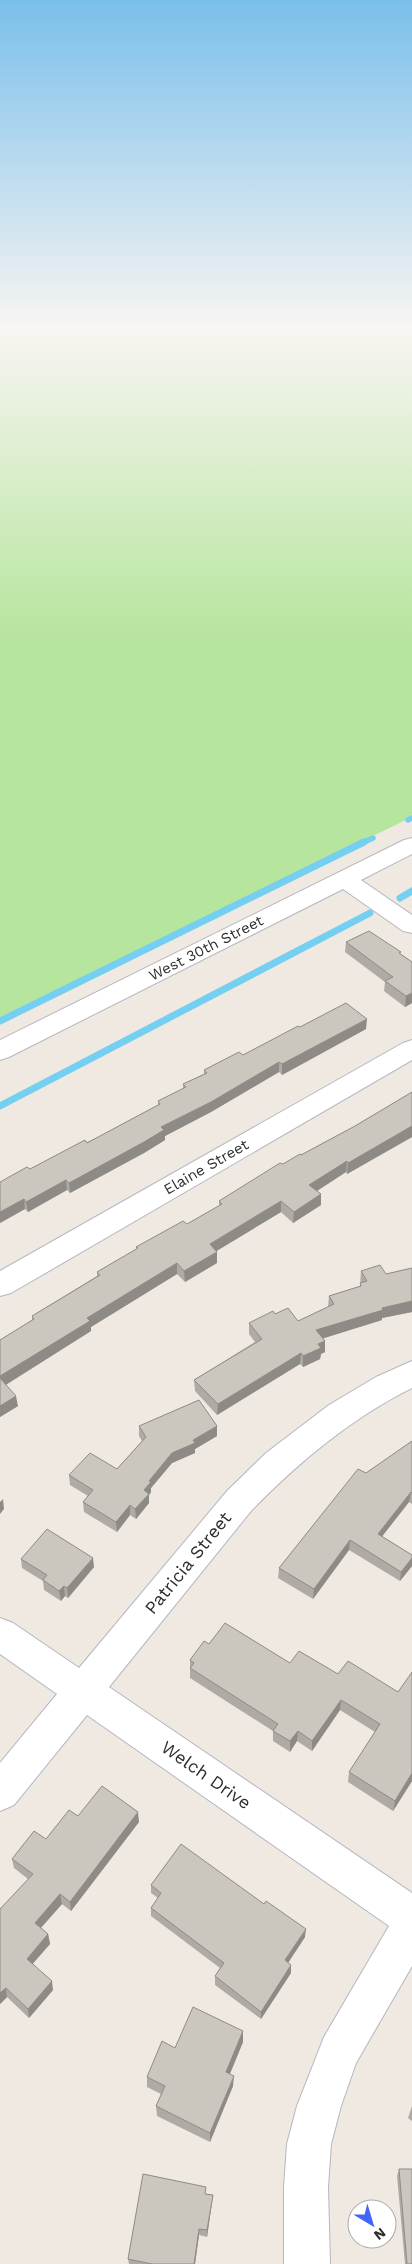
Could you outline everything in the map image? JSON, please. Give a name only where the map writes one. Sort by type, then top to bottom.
[{"type":"street","name":"West 30th Street","points":[[0,1051],[412,845]]},
{"type":"street","points":[[344,879],[412,926]]},
{"type":"street","name":"Elaine Street","points":[[0,1285],[412,1049]]},
{"type":"street","name":"Patricia Street","points":[[0,1792],[85,1691],[239,1501],[274,1465],[300,1442],[339,1414],[368,1396],[412,1374]]},
{"type":"street","name":"Welch Drive","points":[[0,1634],[412,1917]]},
{"type":"street","points":[[307,2264],[306,2187],[309,2144],[319,2106],[339,2052],[412,1926]]},
{"type":"green space","points":[[0,430],[412,430],[412,817],[0,1017]]},
{"type":"building","points":[[369,931],[401,952],[399,953],[412,962],[412,993],[406,996],[385,981],[393,977],[346,942]]},
{"type":"building","points":[[346,1003],[367,1019],[282,1064],[279,1062],[211,1102],[161,1127],[164,1130],[69,1183],[66,1180],[26,1202],[24,1199],[0,1212],[0,1182],[27,1167],[30,1169],[85,1140],[87,1143],[160,1104],[158,1101],[186,1087],[183,1084],[207,1073],[204,1070],[239,1052],[243,1055]]},
{"type":"building","points":[[412,1092],[412,1126],[348,1163],[347,1161],[309,1185],[321,1194],[294,1212],[281,1201],[210,1244],[217,1252],[184,1271],[177,1263],[87,1318],[90,1321],[0,1376],[0,1340],[34,1319],[32,1316],[100,1275],[97,1272],[138,1248],[136,1247],[183,1221],[187,1224],[222,1204],[219,1201],[280,1163],[283,1164],[355,1126]]},
{"type":"building","points":[[380,1265],[386,1274],[412,1268],[412,1301],[382,1308],[383,1310],[316,1330],[325,1341],[318,1344],[321,1348],[303,1356],[301,1353],[218,1404],[194,1380],[262,1339],[249,1323],[273,1311],[275,1314],[288,1308],[298,1321],[334,1304],[329,1296],[361,1286],[360,1283],[367,1281],[361,1271]]},
{"type":"building","points":[[0,1378],[16,1396],[0,1406]]},
{"type":"building","points":[[199,1400],[217,1426],[193,1440],[195,1443],[172,1453],[149,1481],[151,1482],[144,1490],[149,1494],[135,1509],[130,1505],[116,1522],[83,1502],[93,1490],[69,1475],[90,1453],[117,1469],[146,1437],[139,1426]]},
{"type":"building","points":[[412,1441],[412,1493],[378,1534],[412,1555],[412,1558],[401,1572],[350,1540],[314,1589],[279,1568],[358,1469],[366,1473]]},
{"type":"building","points":[[47,1529],[93,1558],[67,1588],[64,1586],[59,1591],[43,1580],[47,1575],[21,1559]]},
{"type":"building","points":[[225,1623],[290,1663],[299,1651],[338,1674],[348,1661],[398,1692],[412,1672],[412,1773],[395,1801],[349,1772],[380,1724],[341,1700],[312,1741],[298,1731],[290,1741],[273,1731],[278,1724],[190,1668],[194,1663],[190,1660],[204,1641],[209,1644]]},
{"type":"building","points":[[102,1786],[138,1812],[70,1902],[60,1894],[35,1923],[48,1934],[27,1959],[52,1981],[28,2009],[6,1988],[0,1993],[0,1909],[33,1874],[12,1859],[34,1831],[46,1839],[69,1810],[78,1816]]},
{"type":"building","points":[[181,1844],[264,1904],[266,1901],[306,1929],[285,1960],[291,1965],[261,2012],[215,1976],[224,1963],[151,1908],[161,1893],[151,1885]]},
{"type":"building","points":[[193,2007],[243,2031],[226,2072],[234,2076],[210,2133],[156,2106],[165,2086],[147,2077],[162,2041],[175,2048]]},
{"type":"building","points":[[399,2169],[412,2169],[412,2264],[407,2264]]},
{"type":"building","points":[[143,2174],[206,2187],[205,2194],[213,2195],[207,2230],[199,2229],[194,2264],[152,2264],[128,2259]]},
{"type":"waterway","points":[[408,820],[412,818]]},
{"type":"waterway","points":[[362,843],[373,838]]},
{"type":"waterway","points":[[0,1021],[364,842]]},
{"type":"waterway","points":[[400,898],[412,891]]},
{"type":"waterway","points":[[0,1106],[370,913]]}]
